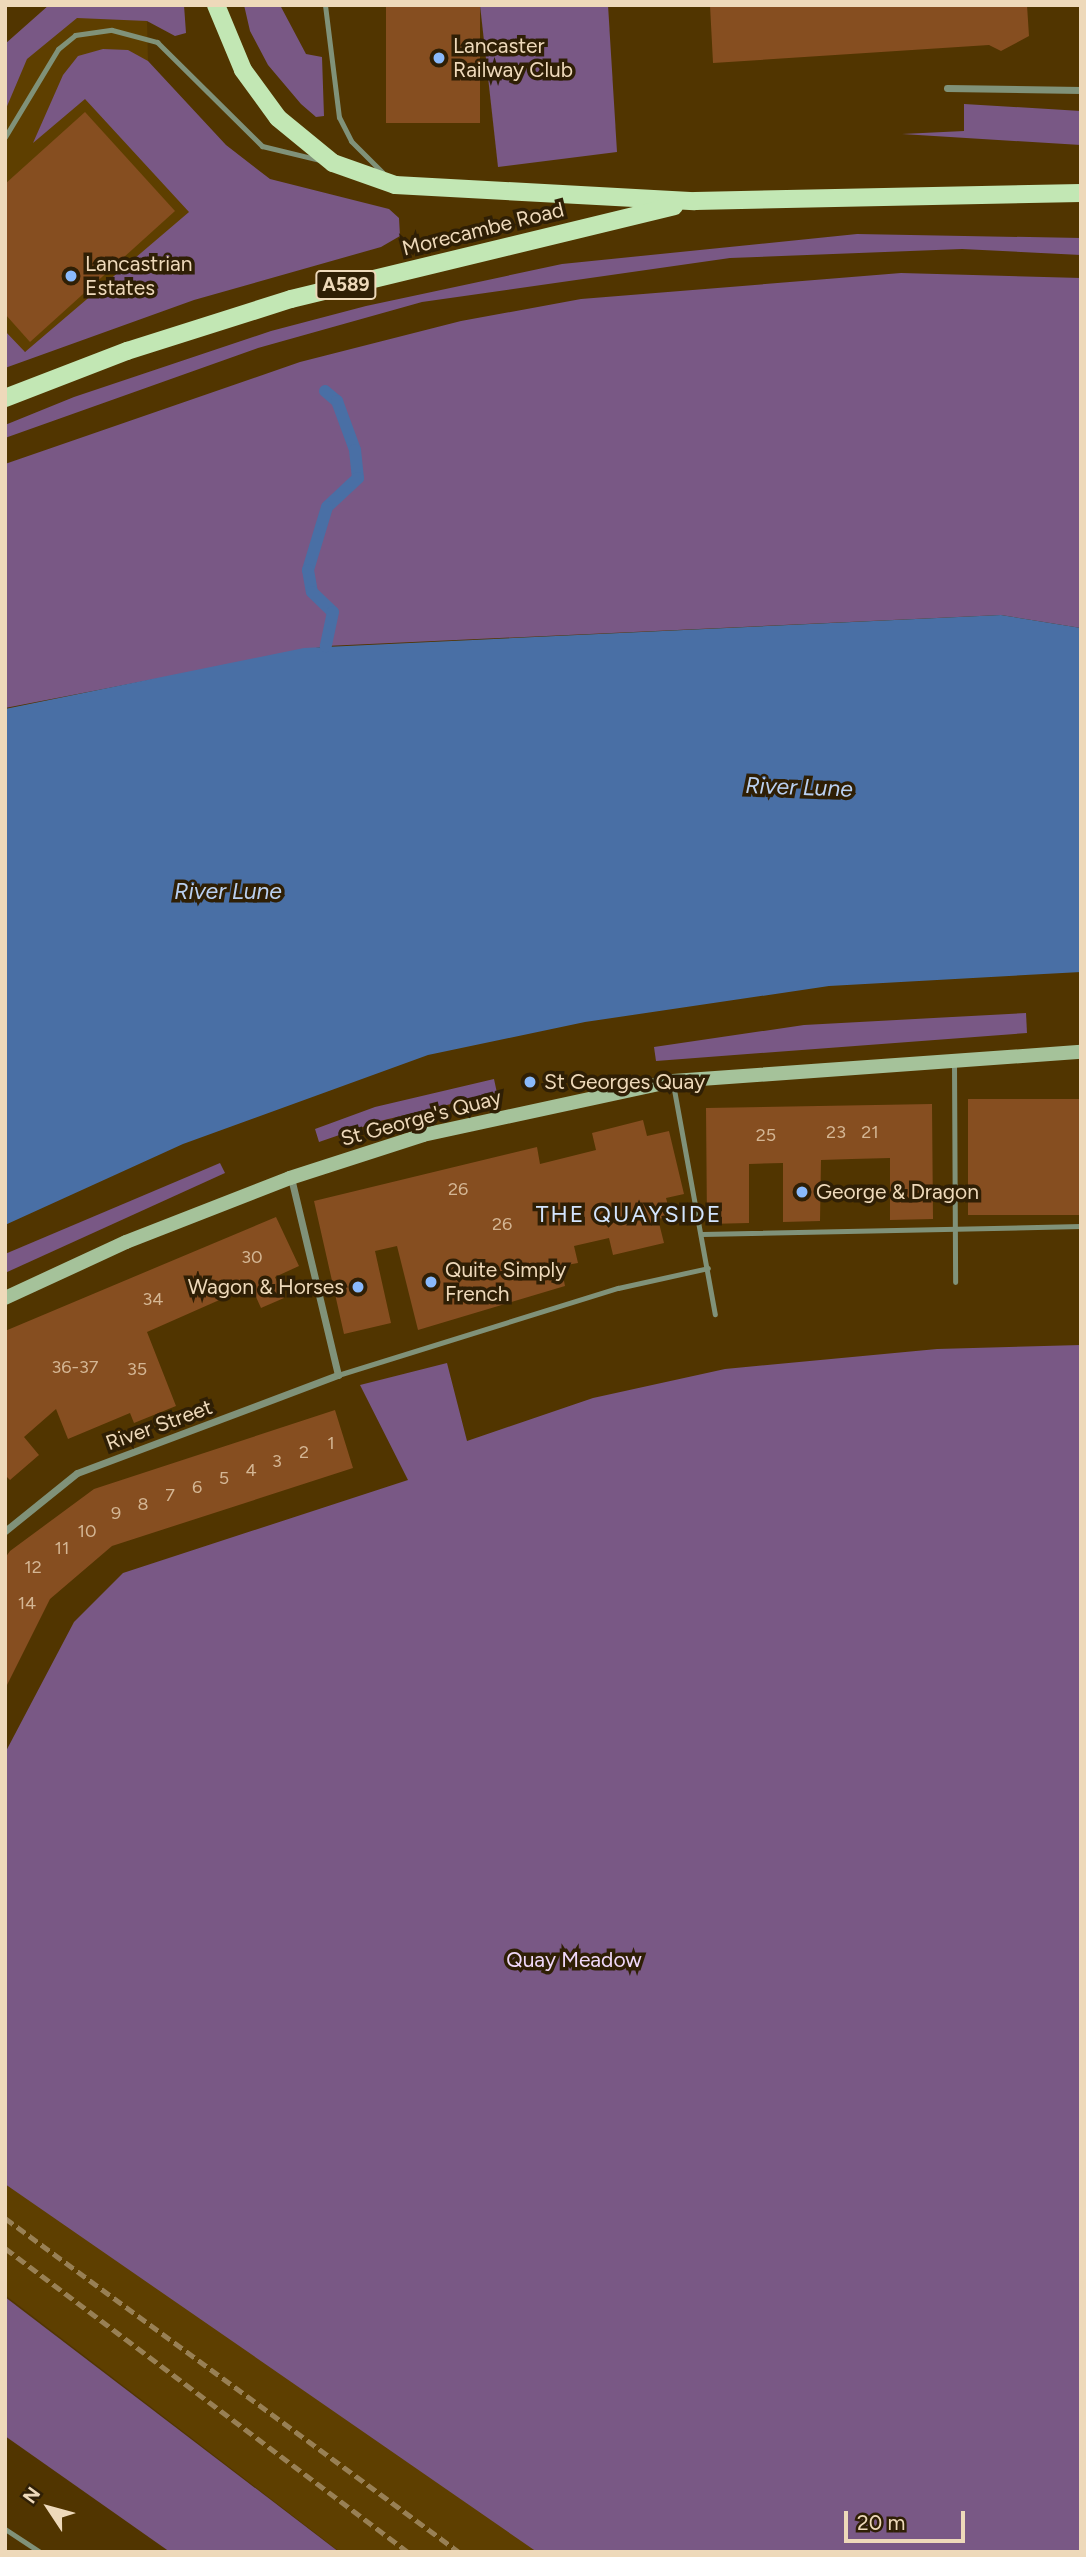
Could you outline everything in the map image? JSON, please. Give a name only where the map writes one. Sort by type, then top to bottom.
[{"type":"main road","name":"Morecambe Road","points":[[216,5],[250,80],[278,118],[333,163],[395,186],[695,201],[1081,193]]},
{"type":"main road","name":"Morecambe Road","points":[[5,398],[127,351],[291,299],[695,201]]},
{"type":"street","points":[[947,88],[1081,90]]},
{"type":"street","name":"St George's Quay","points":[[5,1298],[126,1242],[290,1178],[423,1135],[673,1080],[1081,1052]]},
{"type":"street","points":[[290,1178],[338,1375]]},
{"type":"street","name":"River Street","points":[[5,1531],[77,1473],[338,1375]]},
{"type":"lane","points":[[325,5],[339,117],[351,141],[395,186]]},
{"type":"lane","points":[[5,137],[58,50],[75,35],[112,30],[157,42],[262,146],[333,163]]},
{"type":"lane","points":[[954,1060],[955,1282]]},
{"type":"lane","points":[[673,1080],[715,1314]]},
{"type":"lane","points":[[702,1234],[956,1231],[1081,1226]]},
{"type":"lane","points":[[338,1375],[618,1288],[708,1268]]},
{"type":"lane","points":[[5,2529],[40,2552]]},
{"type":"shaded area","points":[[49,5],[147,21],[148,61],[241,269],[5,359],[5,44]]},
{"type":"shaded area","points":[[5,2166],[596,2552],[340,2552],[5,2295]]},
{"type":"green space","points":[[49,5],[184,5],[186,33],[175,36],[147,21],[77,18],[27,59],[5,111],[5,44]]},
{"type":"green space","points":[[244,5],[280,5],[306,54],[322,57],[324,116],[316,117],[301,104],[268,65],[250,31]]},
{"type":"green space","points":[[480,5],[608,5],[617,152],[498,167]]},
{"type":"green space","points":[[103,49],[128,50],[148,61],[226,145],[270,179],[389,209],[399,218],[400,236],[381,247],[194,300],[5,368],[5,331],[25,352],[189,212],[85,99],[33,143],[63,75],[78,56]]},
{"type":"green space","points":[[964,104],[1081,111],[1081,145],[902,134],[964,131]]},
{"type":"green space","points":[[857,234],[1081,238],[1081,255],[962,249],[730,258],[422,302],[258,348],[5,438],[5,425],[74,397],[271,331],[366,306],[562,264]]},
{"type":"green space","points":[[901,273],[1081,278],[1081,628],[1001,615],[326,646],[5,708],[5,464],[300,362],[461,321],[581,299]]},
{"type":"green space","points":[[1026,1013],[1027,1033],[656,1061],[654,1047],[804,1025]]},
{"type":"green space","points":[[494,1079],[497,1093],[380,1121],[319,1142],[315,1129],[375,1107]]},
{"type":"green space","points":[[220,1163],[225,1173],[5,1273],[5,1254]]},
{"type":"green space","name":"Quay Meadow","points":[[1081,1345],[1081,2552],[537,2552],[5,2184],[5,1753],[74,1622],[123,1573],[408,1480],[360,1385],[447,1363],[467,1441],[593,1398],[725,1369],[937,1349]]},
{"type":"green space","points":[[5,2297],[339,2552],[170,2552],[5,2436]]},
{"type":"water","name":"River Lune","points":[[1001,615],[1081,628],[1081,972],[829,986],[585,1022],[428,1055],[183,1144],[5,1225],[5,709],[304,648]]},
{"type":"building","name":"Lancaster Railway Club","points":[[386,5],[480,5],[480,123],[386,123]]},
{"type":"building","points":[[710,5],[1027,5],[1029,36],[1001,51],[989,45],[713,63]]},
{"type":"building","points":[[85,112],[175,211],[30,342],[5,314],[5,184]]},
{"type":"building","points":[[968,1099],[1081,1099],[1081,1215],[968,1215]]},
{"type":"building","points":[[932,1104],[933,1219],[890,1220],[890,1158],[821,1160],[820,1221],[783,1222],[783,1163],[749,1164],[749,1223],[707,1224],[706,1108]]},
{"type":"building","points":[[643,1120],[647,1136],[669,1131],[684,1194],[666,1198],[671,1216],[658,1219],[664,1243],[613,1255],[609,1238],[574,1246],[578,1263],[561,1266],[565,1286],[418,1330],[397,1246],[375,1251],[391,1323],[344,1334],[314,1201],[537,1147],[540,1164],[596,1150],[592,1133]]},
{"type":"building","points":[[276,1217],[299,1266],[275,1277],[284,1298],[261,1308],[251,1286],[147,1332],[176,1406],[134,1423],[130,1413],[68,1439],[56,1409],[24,1437],[39,1455],[10,1480],[5,1475],[5,1331]]},
{"type":"building","points":[[335,1410],[353,1468],[112,1546],[50,1599],[5,1689],[5,1558],[10,1551],[94,1489]]},
{"type":"waterway","points":[[325,391],[337,401],[355,450],[358,478],[327,507],[308,570],[312,592],[333,612],[326,646]]},
{"type":"railway","points":[[5,2218],[459,2552]]},
{"type":"railway","points":[[5,2248],[408,2552]]},
{"type":"place","name":"Lancaster Railway Club","points":[[439,58]]},
{"type":"place","name":"Lancastrian Estates","points":[[71,276]]},
{"type":"place","name":"St Georges Quay","points":[[530,1082]]},
{"type":"place","name":"George & Dragon","points":[[802,1192]]},
{"type":"place","name":"Quite Simply French","points":[[431,1282]]},
{"type":"place","name":"Wagon & Horses","points":[[358,1287]]},
{"type":"district","name":"THE QUAYSIDE","points":[[629,1214]]}]
